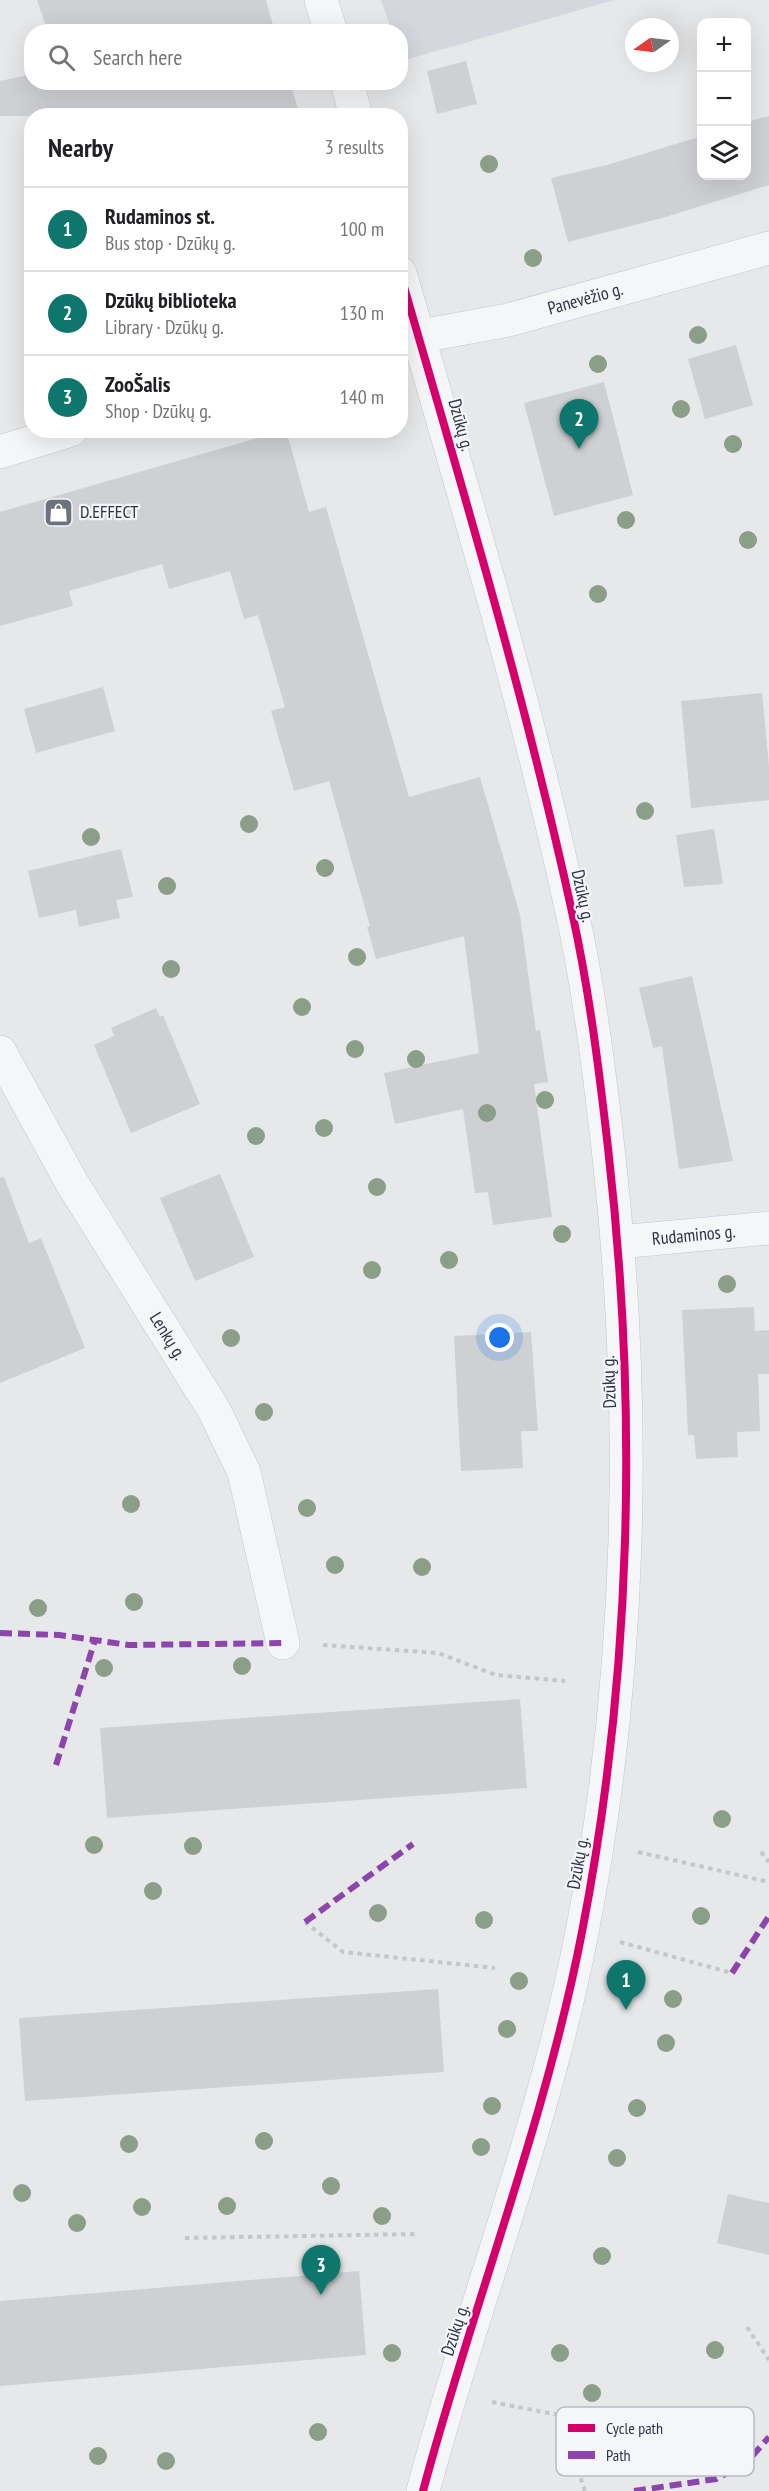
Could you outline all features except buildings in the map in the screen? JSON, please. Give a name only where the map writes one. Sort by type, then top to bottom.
[{"type":"street","points":[[321,0],[328,24]]},
{"type":"street","points":[[349,90],[354,108]]},
{"type":"street","name":"Panevėžio g.","points":[[410,338],[508,320],[769,248]]},
{"type":"street","name":"Dzūkų g.","points":[[410,338],[531,738],[573,916],[599,1070],[619,1242],[627,1449],[612,1741],[582,1932],[549,2073],[519,2180],[450,2394],[423,2491]]},
{"type":"street","points":[[0,452],[45,438]]},
{"type":"street","name":"Lenkų g.","points":[[0,1052],[72,1183],[214,1410],[244,1472],[283,1643]]},
{"type":"street","name":"Rudaminos g.","points":[[619,1242],[769,1228]]},
{"type":"path","points":[[283,1643],[438,1653],[496,1675],[565,1681]]},
{"type":"path","points":[[597,1843],[769,1882]]},
{"type":"path","points":[[761,1852],[769,1863]]},
{"type":"path","points":[[305,1922],[343,1952],[495,1968]]},
{"type":"path","points":[[582,1932],[732,1973]]},
{"type":"path","points":[[185,2238],[418,2234]]},
{"type":"path","points":[[747,2327],[769,2360]]},
{"type":"path","points":[[450,2394],[556,2414]]},
{"type":"path","points":[[580,2476],[585,2491]]},
{"type":"shaded area","points":[[381,0],[614,0],[408,59],[408,24],[390,24]]},
{"type":"marked path","points":[[0,1633],[59,1635],[129,1645],[283,1643]]},
{"type":"marked path","points":[[56,1765],[95,1640]]},
{"type":"marked path","points":[[305,1922],[413,1844]]},
{"type":"marked path","points":[[732,1973],[769,1916]]},
{"type":"marked path","points":[[754,2454],[769,2437]]},
{"type":"marked path","points":[[634,2491],[716,2479],[722,2476]]},
{"type":"cycle path","points":[[408,301],[513,671],[554,831],[578,941],[597,1059],[618,1246],[624,1344],[626,1443],[625,1541],[620,1640],[599,1835],[582,1932],[549,2074],[423,2491]]},
{"type":"place","name":"Dzūkų biblioteka","points":[[579,449]]},
{"type":"place","name":"D.EFFECT","points":[[59,512]]},
{"type":"place","name":"Rudaminos st.","points":[[626,2010]]},
{"type":"place","name":"ZooŠalis","points":[[321,2295]]}]
